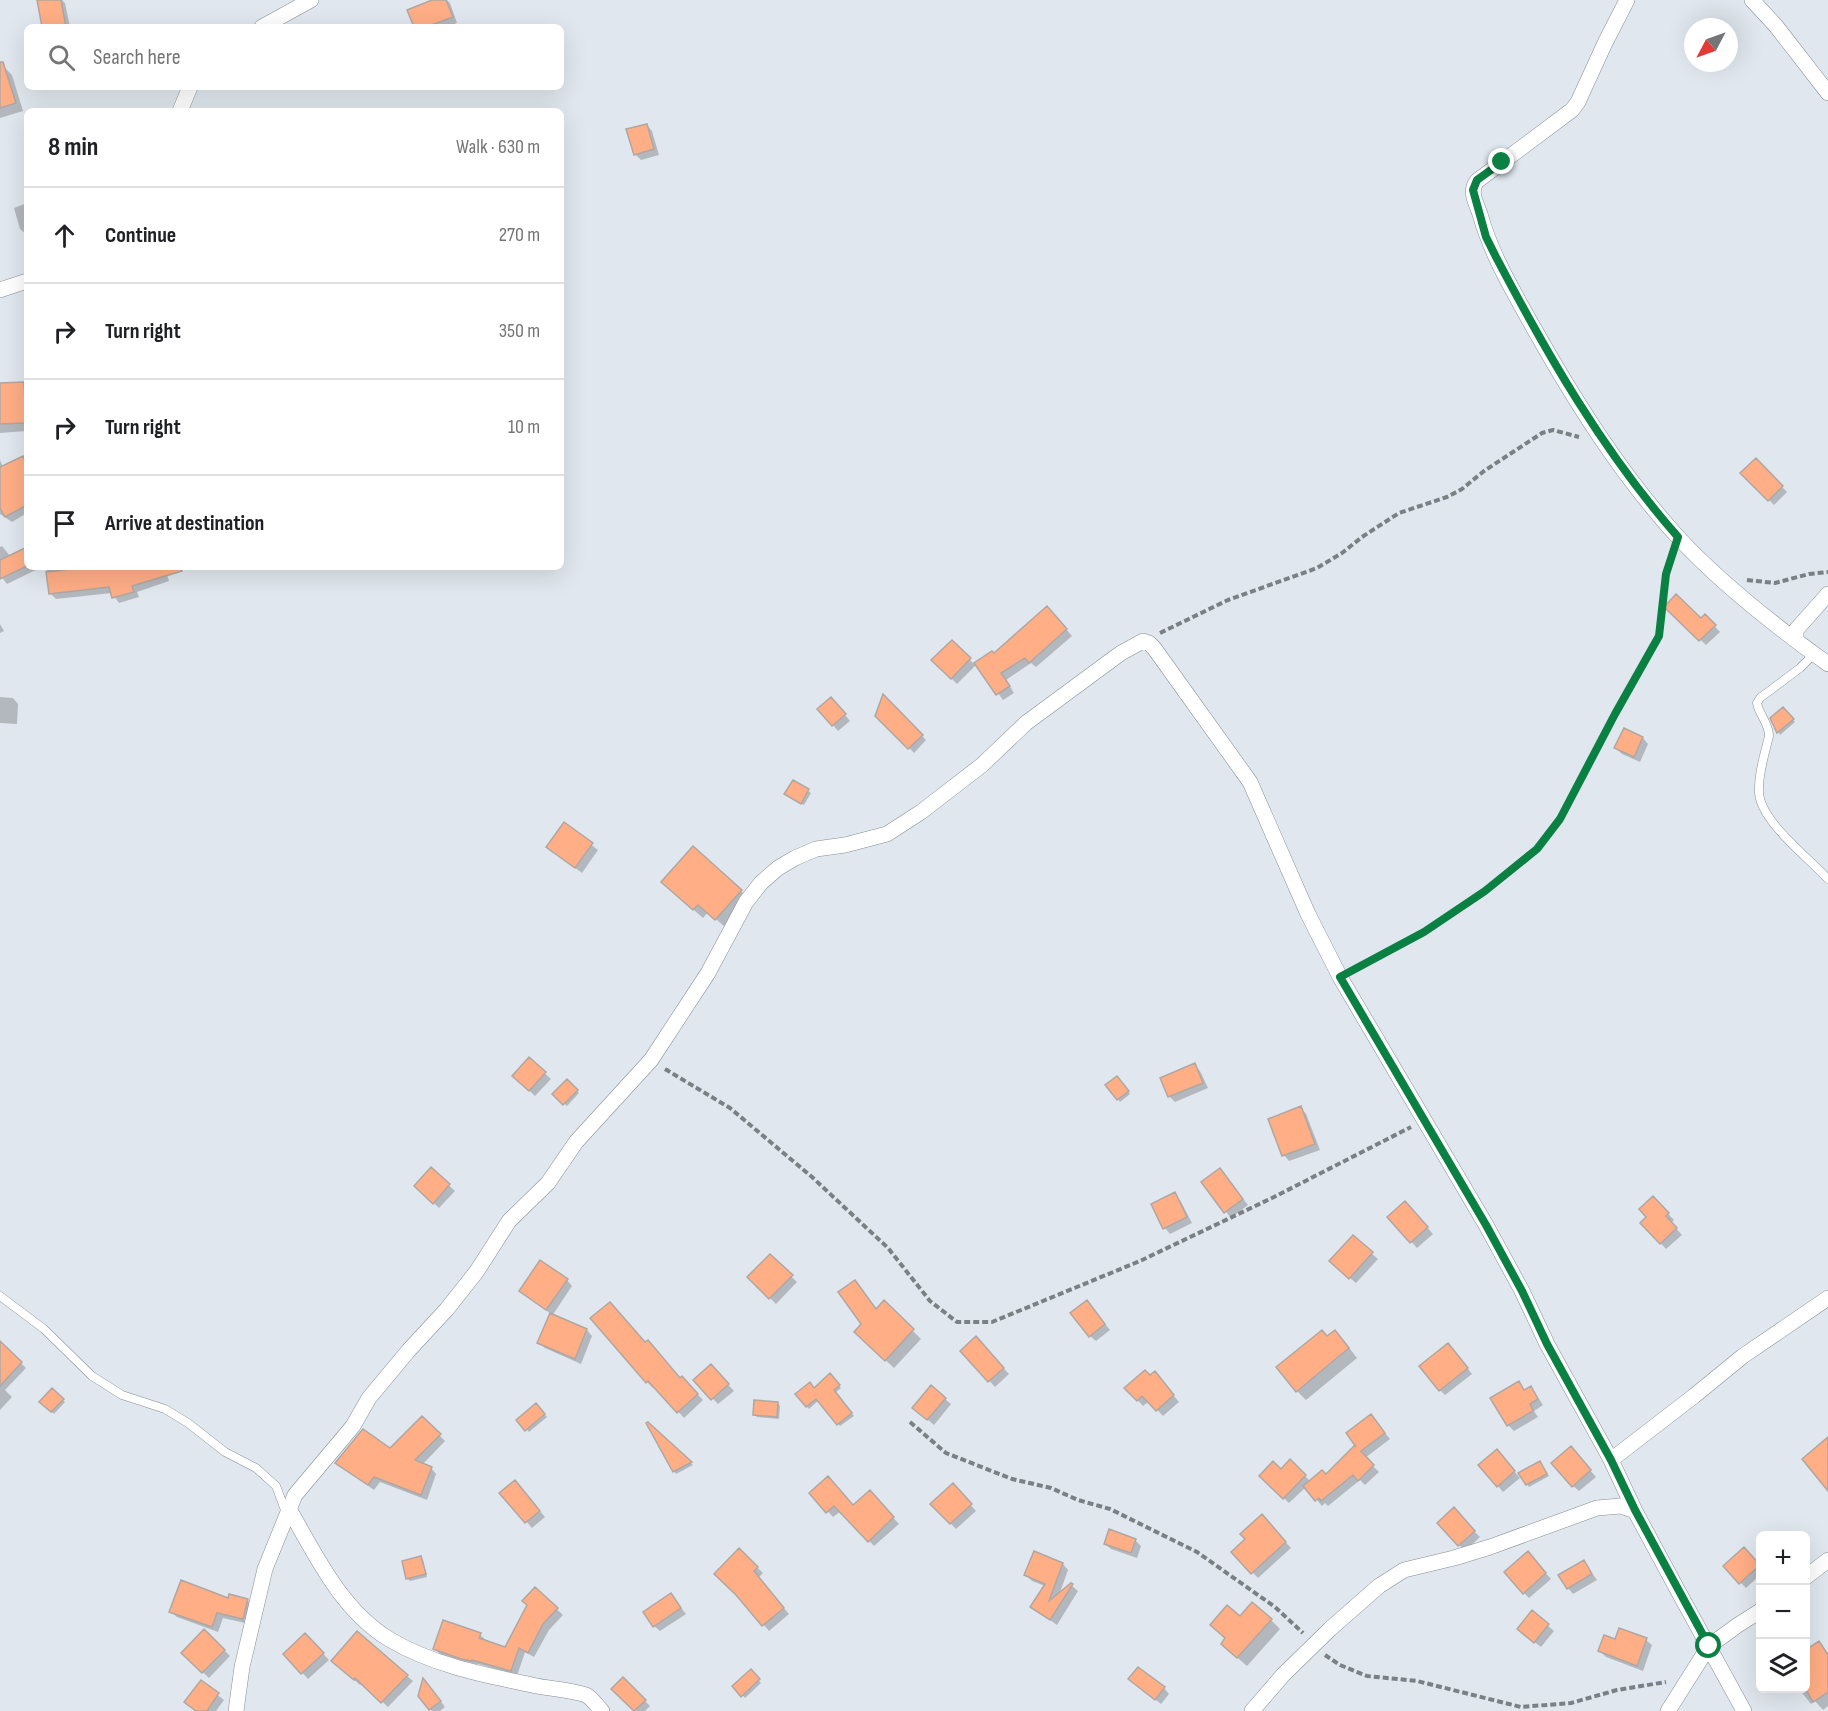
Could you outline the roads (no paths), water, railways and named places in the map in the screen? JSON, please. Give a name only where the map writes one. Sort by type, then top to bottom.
[{"type":"street","points":[[267,24],[311,0]]},
{"type":"street","points":[[1627,0],[1578,102],[1569,114],[1475,183],[1473,190],[1486,237],[1555,366],[1608,447],[1653,509],[1678,537],[1721,578],[1813,655],[1828,664]]},
{"type":"street","points":[[1752,0],[1776,26],[1828,93]]},
{"type":"street","points":[[181,108],[189,90]]},
{"type":"street","points":[[0,290],[24,282]]},
{"type":"street","points":[[1796,640],[1796,630],[1828,594]]},
{"type":"street","points":[[236,1711],[242,1667],[265,1569],[295,1495],[353,1426],[369,1398],[477,1271],[509,1221],[548,1183],[576,1143],[651,1060],[708,974],[746,902],[761,883],[778,868],[816,849],[845,845],[887,834],[945,795],[1026,723],[1121,653],[1143,641],[1154,648],[1250,782],[1308,914],[1340,977],[1486,1225],[1522,1291],[1547,1344],[1611,1460],[1635,1510],[1744,1711]]},
{"type":"street","points":[[1611,1460],[1743,1356],[1828,1298]]},
{"type":"street","points":[[1251,1711],[1314,1644],[1379,1586],[1404,1570],[1490,1547],[1597,1508],[1621,1506],[1635,1510]]},
{"type":"street","points":[[287,1510],[346,1600],[366,1622],[389,1639],[430,1659],[468,1670],[587,1696],[602,1711]]},
{"type":"street","points":[[1810,1574],[1828,1560]]},
{"type":"street","points":[[1668,1711],[1709,1646],[1756,1614]]},
{"type":"lane","points":[[1813,655],[1800,669],[1760,698],[1757,703],[1758,711],[1769,730],[1759,792],[1765,811],[1781,831],[1828,879]]},
{"type":"lane","points":[[0,1296],[44,1329],[92,1376],[122,1395],[165,1409],[188,1423],[225,1452],[256,1468],[276,1486],[287,1510]]}]
